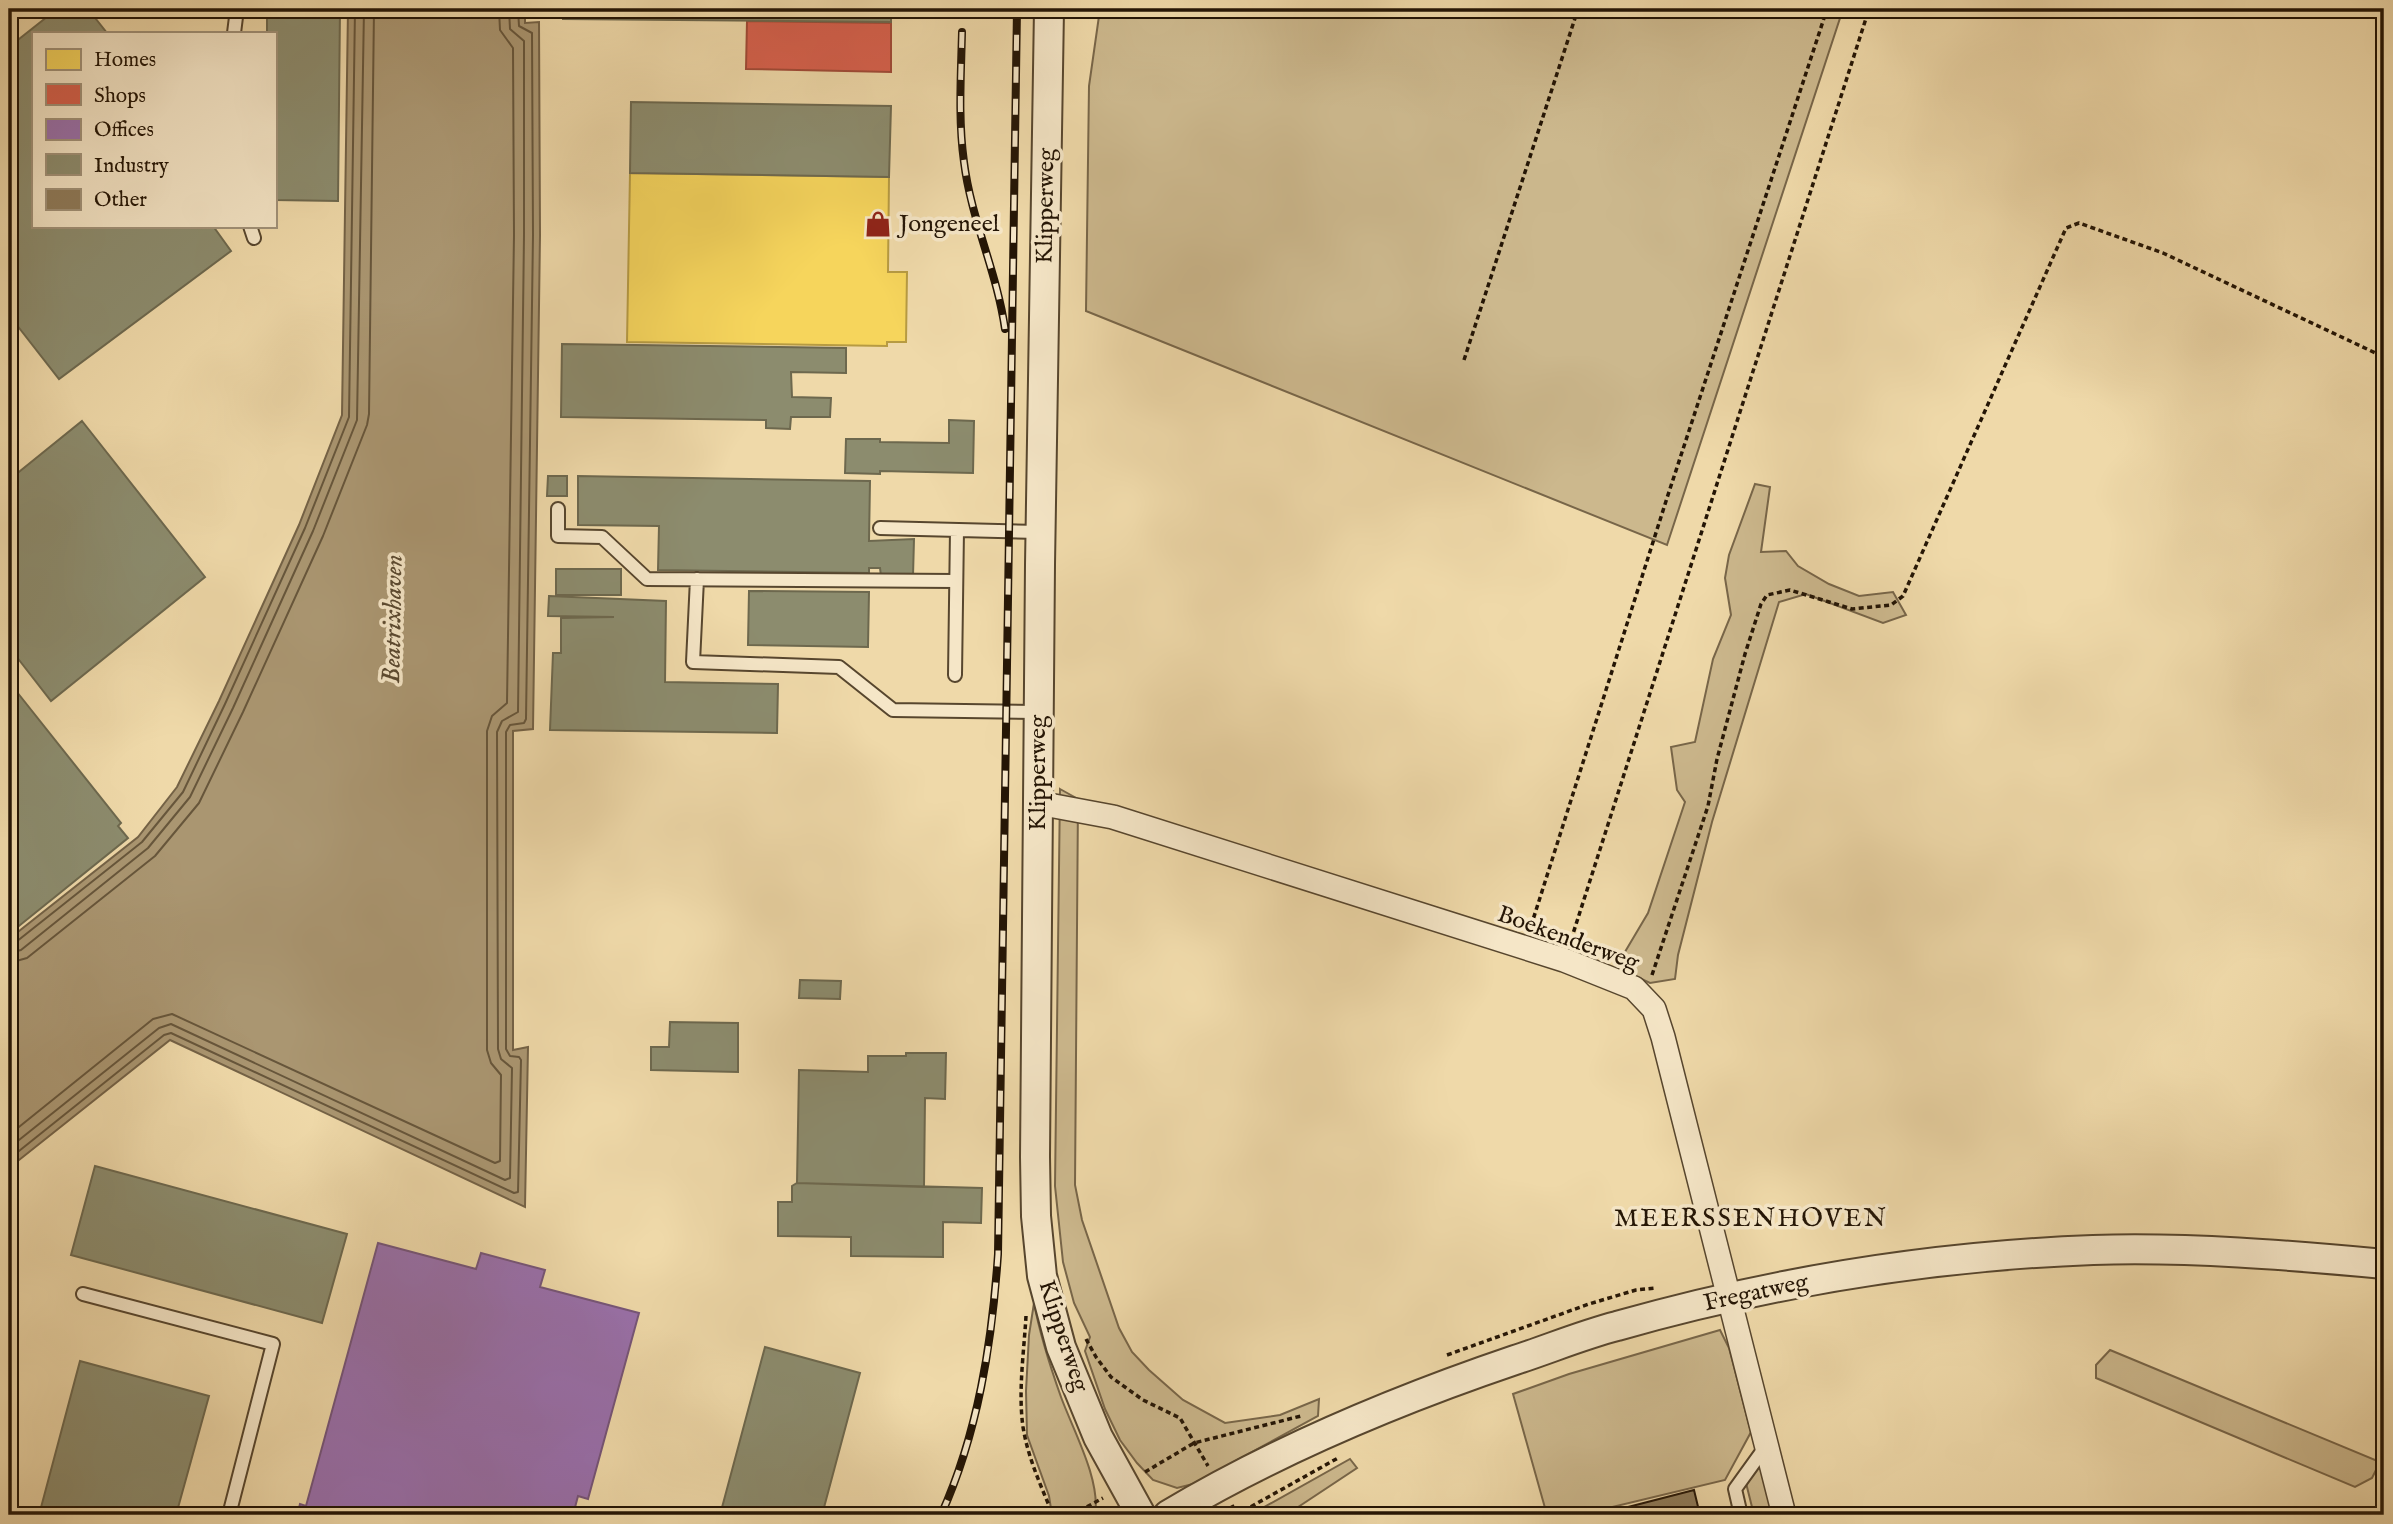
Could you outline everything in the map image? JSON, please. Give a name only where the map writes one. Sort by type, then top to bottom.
[{"type":"street","name":"Klipperweg","points":[[1049,9],[1038,712],[1035,1167],[1037,1226],[1042,1276],[1061,1347],[1098,1437],[1141,1515]]},
{"type":"street","name":"Boekenderweg","points":[[1038,803],[1113,817],[1564,960],[1627,983],[1641,995],[1654,1009],[1663,1037],[1784,1515]]},
{"type":"street","name":"Fregatweg","points":[[1168,1515],[1220,1485],[1387,1406],[1614,1326],[1728,1297],[1877,1270],[1982,1258],[2083,1251],[2291,1256],[2384,1264]]},
{"type":"lane","points":[[234,32],[237,9]]},
{"type":"lane","points":[[558,509],[558,536],[603,537],[647,579],[956,581]]},
{"type":"lane","points":[[880,528],[1041,532]]},
{"type":"lane","points":[[955,675],[957,530]]},
{"type":"lane","points":[[697,579],[693,662],[839,667],[893,710],[1038,712]]},
{"type":"lane","points":[[83,1294],[273,1344],[229,1515]]},
{"type":"lane","points":[[1741,1515],[1735,1489],[1766,1446]]},
{"type":"path","points":[[1464,360],[1578,9]]},
{"type":"path","points":[[1524,948],[1667,498],[1827,9]]},
{"type":"path","points":[[1564,960],[1869,9]]},
{"type":"path","points":[[1641,995],[1656,965],[1708,806],[1717,759],[1761,604],[1766,595],[1790,590],[1852,609],[1891,605],[1903,596],[2066,228],[2079,223],[2163,253],[2384,356]]},
{"type":"path","points":[[1026,1310],[1023,1425],[1035,1472],[1054,1515]]},
{"type":"path","name":"Klipperweg","points":[[1084,1334],[1111,1377],[1143,1400],[1180,1418],[1194,1443]]},
{"type":"path","points":[[1236,1515],[1342,1455]]},
{"type":"shaded area","points":[[1100,9],[1843,9],[1667,545],[1086,311],[1089,86]]},
{"type":"shaded area","points":[[1755,484],[1770,487],[1761,552],[1786,551],[1798,566],[1829,584],[1859,596],[1893,592],[1906,615],[1883,623],[1806,594],[1779,602],[1712,822],[1678,955],[1675,979],[1650,983],[1616,967],[1648,913],[1685,802],[1677,790],[1671,747],[1695,742],[1713,659],[1731,615],[1725,578],[1729,555]]},
{"type":"shaded area","points":[[1060,789],[1078,799],[1075,1185],[1082,1220],[1119,1328],[1132,1352],[1149,1370],[1183,1400],[1225,1423],[1280,1415],[1319,1399],[1318,1416],[1193,1484],[1177,1488],[1153,1480],[1120,1440],[1105,1409],[1085,1351],[1090,1337],[1074,1303],[1063,1262],[1055,1186]]},
{"type":"shaded area","points":[[1034,1303],[1053,1374],[1090,1471],[1096,1501],[1095,1515],[1052,1515],[1049,1496],[1027,1435],[1026,1391]]},
{"type":"shaded area","points":[[1720,1330],[1729,1348],[1751,1432],[1725,1480],[1579,1515],[1547,1515],[1513,1394],[1569,1374]]},
{"type":"shaded area","points":[[2110,1350],[2380,1462],[2372,1478],[2355,1487],[2096,1378],[2096,1365]]},
{"type":"shaded area","points":[[1350,1459],[1357,1468],[1286,1515],[1250,1515]]},
{"type":"shaded area","points":[[1763,1461],[1777,1515],[1754,1515],[1746,1483]]},
{"type":"water","name":"Beatrixhaven","points":[[348,9],[525,9],[525,23],[539,22],[540,235],[533,729],[513,731],[513,1050],[528,1047],[525,1207],[170,1040],[9,1168],[9,939],[138,837],[177,787],[299,525],[342,415]]},
{"type":"building: Homes","points":[[630,173],[889,177],[888,272],[907,272],[906,342],[887,342],[887,346],[627,342]]},
{"type":"building: Shops","points":[[747,21],[891,23],[891,72],[746,69]]},
{"type":"building: Offices","points":[[378,1243],[476,1269],[481,1253],[545,1270],[540,1287],[639,1313],[588,1499],[578,1496],[573,1515],[297,1515],[300,1504],[306,1506]]},
{"type":"building: Industry","points":[[57,9],[88,9],[106,32],[32,32],[32,228],[214,228],[231,251],[59,379],[9,315],[9,47]]},
{"type":"building: Industry","points":[[267,9],[340,9],[338,201],[276,200],[276,32],[267,32]]},
{"type":"building: Industry","points":[[563,9],[891,9],[891,22],[563,19]]},
{"type":"building: Industry","points":[[631,102],[891,106],[889,177],[630,173]]},
{"type":"building: Industry","points":[[562,344],[846,348],[846,373],[791,372],[792,397],[831,398],[830,417],[791,417],[790,429],[766,428],[766,420],[561,417]]},
{"type":"building: Industry","points":[[949,420],[974,421],[973,473],[845,473],[846,439],[949,443]]},
{"type":"building: Industry","points":[[82,421],[205,577],[51,701],[9,647],[9,480]]},
{"type":"building: Industry","points":[[548,476],[567,476],[567,496],[547,496]]},
{"type":"building: Industry","points":[[578,476],[870,481],[869,541],[914,539],[913,576],[881,576],[880,568],[869,568],[869,573],[658,570],[659,526],[578,525]]},
{"type":"building: Industry","points":[[556,569],[621,569],[621,595],[556,595]]},
{"type":"building: Industry","points":[[749,591],[869,592],[868,647],[748,645]]},
{"type":"building: Industry","points":[[549,596],[666,601],[665,682],[778,684],[777,733],[550,730],[553,653],[561,653],[561,618],[614,617],[548,616]]},
{"type":"building: Industry","points":[[9,682],[121,823],[118,826],[128,838],[9,934]]},
{"type":"building: Industry","points":[[800,980],[841,981],[840,999],[799,998]]},
{"type":"building: Industry","points":[[670,1022],[738,1023],[738,1072],[651,1070],[651,1047],[669,1047]]},
{"type":"building: Industry","points":[[906,1053],[946,1053],[945,1099],[925,1098],[924,1187],[797,1183],[799,1070],[868,1072],[868,1056],[906,1056]]},
{"type":"building: Industry","points":[[95,1166],[347,1234],[322,1323],[71,1255]]},
{"type":"building: Industry","points":[[797,1183],[982,1188],[981,1223],[943,1222],[943,1257],[851,1256],[851,1237],[778,1236],[778,1202],[792,1202],[792,1186]]},
{"type":"building: Industry","points":[[765,1347],[860,1373],[822,1515],[720,1515]]},
{"type":"building: Industry","points":[[80,1361],[209,1396],[176,1515],[39,1515]]},
{"type":"building: Other","points":[[1694,1490],[1700,1515],[1597,1515]]},
{"type":"railway","points":[[941,1515],[954,1484],[974,1420],[992,1321],[998,1254],[1017,9]]},
{"type":"railway","points":[[962,32],[960,113],[967,183],[1005,329]]},
{"type":"place","name":"Jongeneel","points":[[878,224]]},
{"type":"district","name":"MEERSSENHOVEN","points":[[1751,1218]]}]
